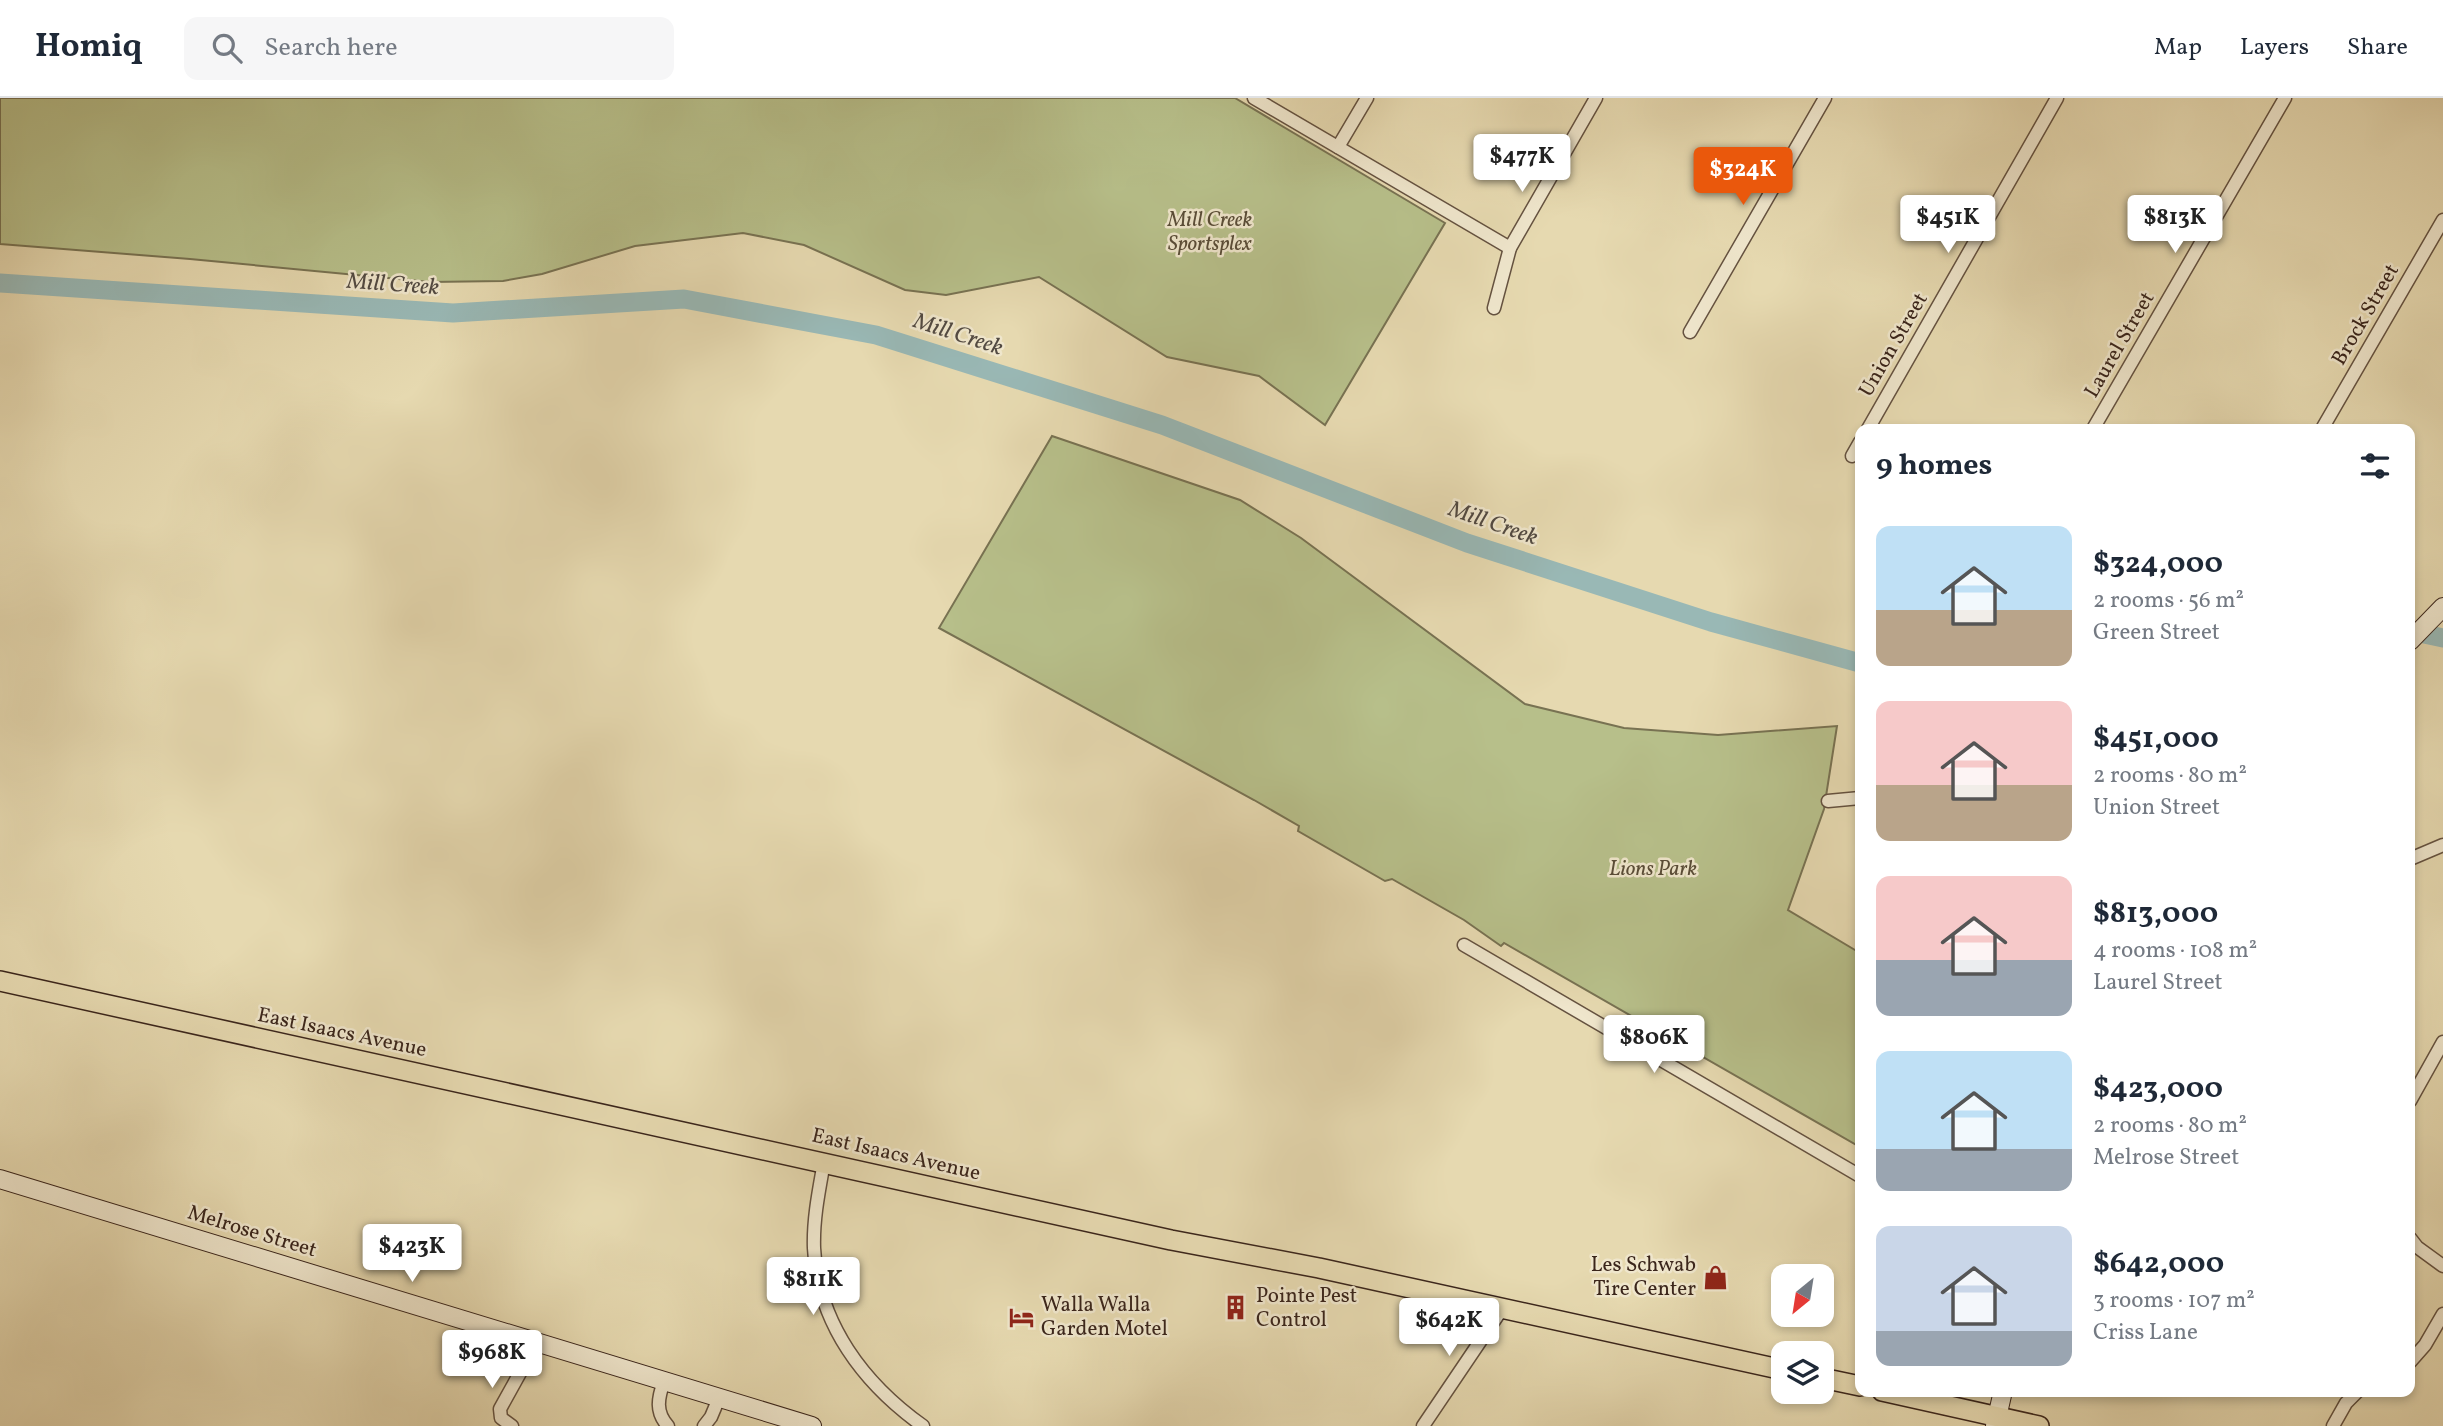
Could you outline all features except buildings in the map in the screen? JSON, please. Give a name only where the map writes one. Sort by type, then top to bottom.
[{"type":"main road","name":"East Isaacs Avenue","points":[[0,981],[1171,1240],[1308,1266],[1771,1367]]},
{"type":"main road","points":[[1834,1381],[1855,1386]]},
{"type":"main road","points":[[1905,1397],[1996,1421],[2039,1426]]},
{"type":"street","points":[[1254,98],[1510,248]]},
{"type":"street","points":[[1338,148],[1367,98]]},
{"type":"street","points":[[1494,308],[1510,248],[1596,98]]},
{"type":"street","points":[[1690,332],[1825,98]]},
{"type":"street","name":"Union Street","points":[[1871,424],[2057,98]]},
{"type":"street","name":"Laurel Street","points":[[2097,424],[2285,98]]},
{"type":"street","name":"Brock Street","points":[[2325,424],[2443,220]]},
{"type":"street","points":[[1852,456],[1855,451]]},
{"type":"street","points":[[2415,636],[2441,609]]},
{"type":"street","points":[[1828,801],[1855,798]]},
{"type":"street","points":[[2415,857],[2443,845]]},
{"type":"street","points":[[1464,945],[1855,1173]]},
{"type":"street","points":[[2415,1092],[2443,1042]]},
{"type":"street","points":[[824,1162],[816,1213],[814,1250],[826,1306],[845,1345],[864,1375],[923,1426]]},
{"type":"street","name":"Melrose Street","points":[[0,1179],[812,1426]]},
{"type":"street","points":[[2415,1244],[2443,1266]]},
{"type":"street","points":[[1423,1426],[1502,1309]]},
{"type":"street","points":[[2415,1357],[2426,1345],[2443,1314]]},
{"type":"street","points":[[512,1426],[501,1418],[500,1409],[537,1342]]},
{"type":"street","points":[[664,1381],[659,1409],[668,1426]]},
{"type":"street","points":[[1996,1421],[2002,1397]]},
{"type":"street","points":[[2333,1426],[2351,1397]]},
{"type":"street","points":[[704,1426],[719,1398]]},
{"type":"green space","name":"Mill Creek Sportsplex","points":[[0,98],[1235,98],[1445,223],[1325,425],[1259,376],[1167,357],[1039,277],[946,295],[905,290],[804,245],[743,233],[635,246],[542,274],[503,281],[430,282],[0,244]]},
{"type":"green space","name":"Lions Park","points":[[1052,436],[1240,500],[1301,538],[1525,704],[1624,728],[1718,735],[1837,726],[1824,809],[1788,910],[1855,950],[1855,1144],[1504,943],[1501,946],[1464,920],[1392,879],[1385,881],[1298,831],[1299,826],[1254,800],[939,628]]},
{"type":"waterway","name":"Mill Creek","points":[[0,283],[453,313],[684,299],[876,335],[1162,425],[1467,543],[1711,622],[1855,662]]},
{"type":"waterway","name":"Mill Creek","points":[[2415,632],[2443,638]]},
{"type":"place","name":"Les Schwab Tire Center","points":[[1716,1277]]},
{"type":"place","name":"Pointe Pest Control","points":[[1236,1308]]},
{"type":"place","name":"Walla Walla Garden Motel","points":[[1021,1317]]}]
